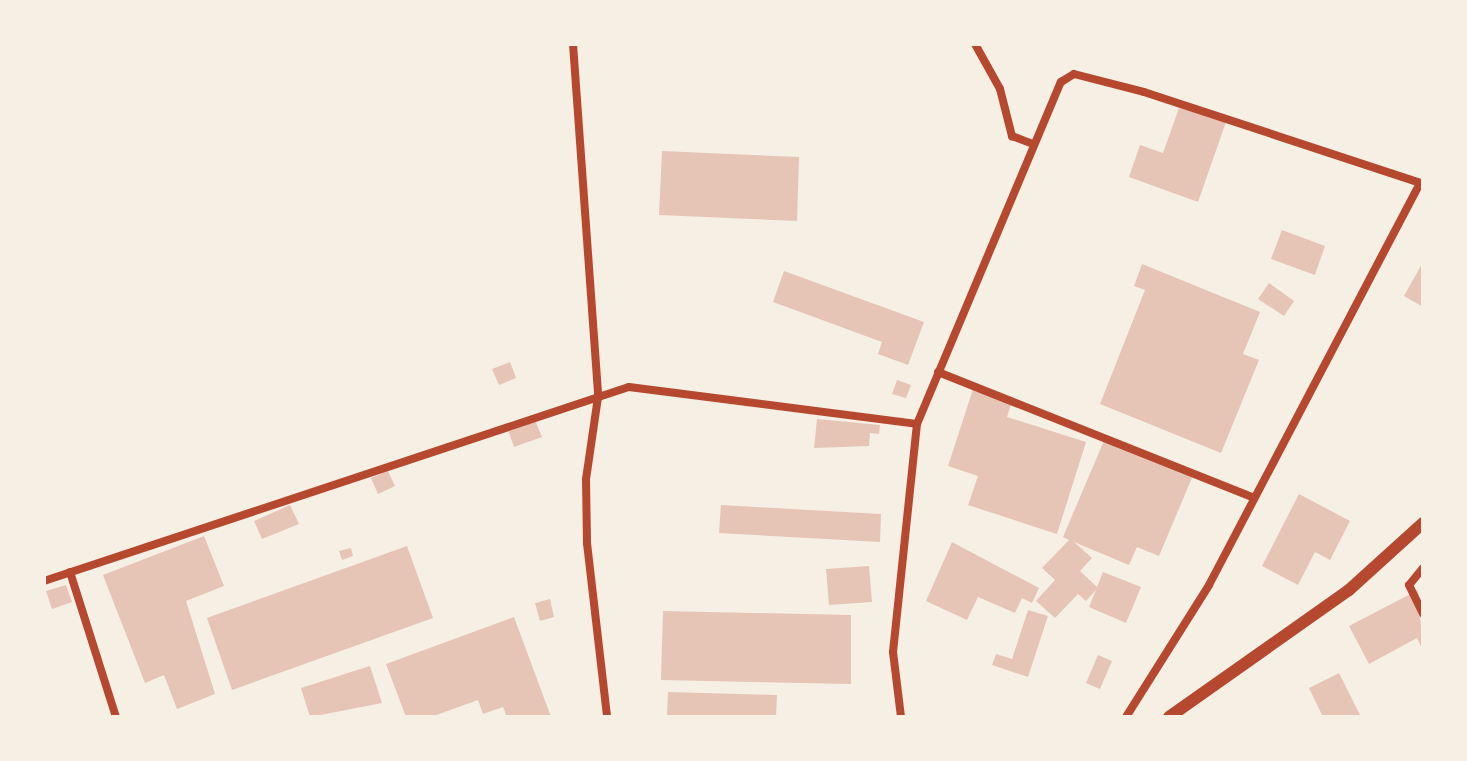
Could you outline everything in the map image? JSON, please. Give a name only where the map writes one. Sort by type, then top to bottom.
[{"type":"main road","points":[[1169,717],[1349,590],[1423,523]]},
{"type":"street","points":[[573,44],[598,397],[587,530],[607,717]]},
{"type":"street","points":[[975,44],[1000,89],[1012,136],[1033,144]]},
{"type":"street","points":[[901,717],[893,652],[917,424],[1056,89],[1074,74],[1421,184],[1254,498],[1126,717]]},
{"type":"street","points":[[938,372],[1254,498]]},
{"type":"street","points":[[44,581],[629,387],[917,424]]},
{"type":"street","points":[[1423,568],[1409,585],[1423,614]]},
{"type":"street","points":[[70,572],[116,717]]},
{"type":"building","points":[[1179,108],[1227,119],[1198,202],[1129,177],[1140,145],[1163,153]]},
{"type":"building","points":[[662,151],[799,157],[797,221],[659,215]]},
{"type":"building","points":[[1282,230],[1325,246],[1315,275],[1271,259]]},
{"type":"building","points":[[1423,262],[1423,307],[1404,296]]},
{"type":"building","points":[[1142,264],[1260,312],[1243,354],[1259,360],[1221,453],[1100,404],[1145,290],[1134,286]]},
{"type":"building","points":[[784,271],[924,322],[908,365],[878,354],[882,342],[773,302]]},
{"type":"building","points":[[1269,283],[1294,301],[1284,316],[1258,299]]},
{"type":"building","points":[[510,362],[516,378],[499,385],[492,369]]},
{"type":"building","points":[[897,380],[911,385],[906,398],[892,394]]},
{"type":"building","points":[[974,386],[1013,398],[1007,417],[1086,442],[1057,534],[968,505],[978,476],[948,466]]},
{"type":"building","points":[[817,419],[880,425],[879,434],[870,433],[869,446],[814,448]]},
{"type":"building","points":[[535,420],[542,437],[514,447],[508,430]]},
{"type":"building","points":[[1106,436],[1194,473],[1159,556],[1137,547],[1129,565],[1074,542],[1092,558],[1080,571],[1097,587],[1103,572],[1141,587],[1126,623],[1089,607],[1096,590],[1086,601],[1078,594],[1055,618],[1036,601],[1055,580],[1042,568],[1069,540],[1063,537]]},
{"type":"building","points":[[388,471],[395,486],[378,494],[371,478]]},
{"type":"building","points":[[1299,494],[1350,521],[1330,560],[1315,552],[1298,585],[1262,566]]},
{"type":"building","points":[[290,505],[299,524],[262,539],[254,521]]},
{"type":"building","points":[[721,505],[881,514],[880,542],[719,533]]},
{"type":"building","points":[[204,536],[224,586],[186,601],[215,694],[177,709],[164,675],[145,683],[103,575]]},
{"type":"building","points":[[952,542],[1039,588],[1032,603],[1022,598],[1015,613],[978,597],[967,620],[926,601]]},
{"type":"building","points":[[407,546],[433,618],[232,690],[207,618]]},
{"type":"building","points":[[351,548],[353,556],[342,560],[339,551]]},
{"type":"building","points":[[869,566],[872,602],[829,605],[826,569]]},
{"type":"building","points":[[66,585],[72,602],[52,609],[46,591]]},
{"type":"building","points":[[1418,590],[1423,651],[1417,638],[1369,664],[1349,626]]},
{"type":"building","points":[[550,599],[554,617],[540,621],[535,603]]},
{"type":"building","points":[[1028,610],[1048,616],[1028,677],[992,665],[996,654],[1012,659]]},
{"type":"building","points":[[663,611],[851,615],[851,684],[661,680]]},
{"type":"building","points":[[514,617],[551,717],[507,717],[503,707],[483,714],[478,700],[431,717],[406,717],[386,664]]},
{"type":"building","points":[[1098,655],[1112,661],[1100,689],[1086,683]]},
{"type":"building","points":[[370,666],[382,703],[310,717],[301,688]]},
{"type":"building","points":[[1339,673],[1361,717],[1323,717],[1309,688]]},
{"type":"building","points":[[668,692],[777,695],[776,717],[667,717]]}]
